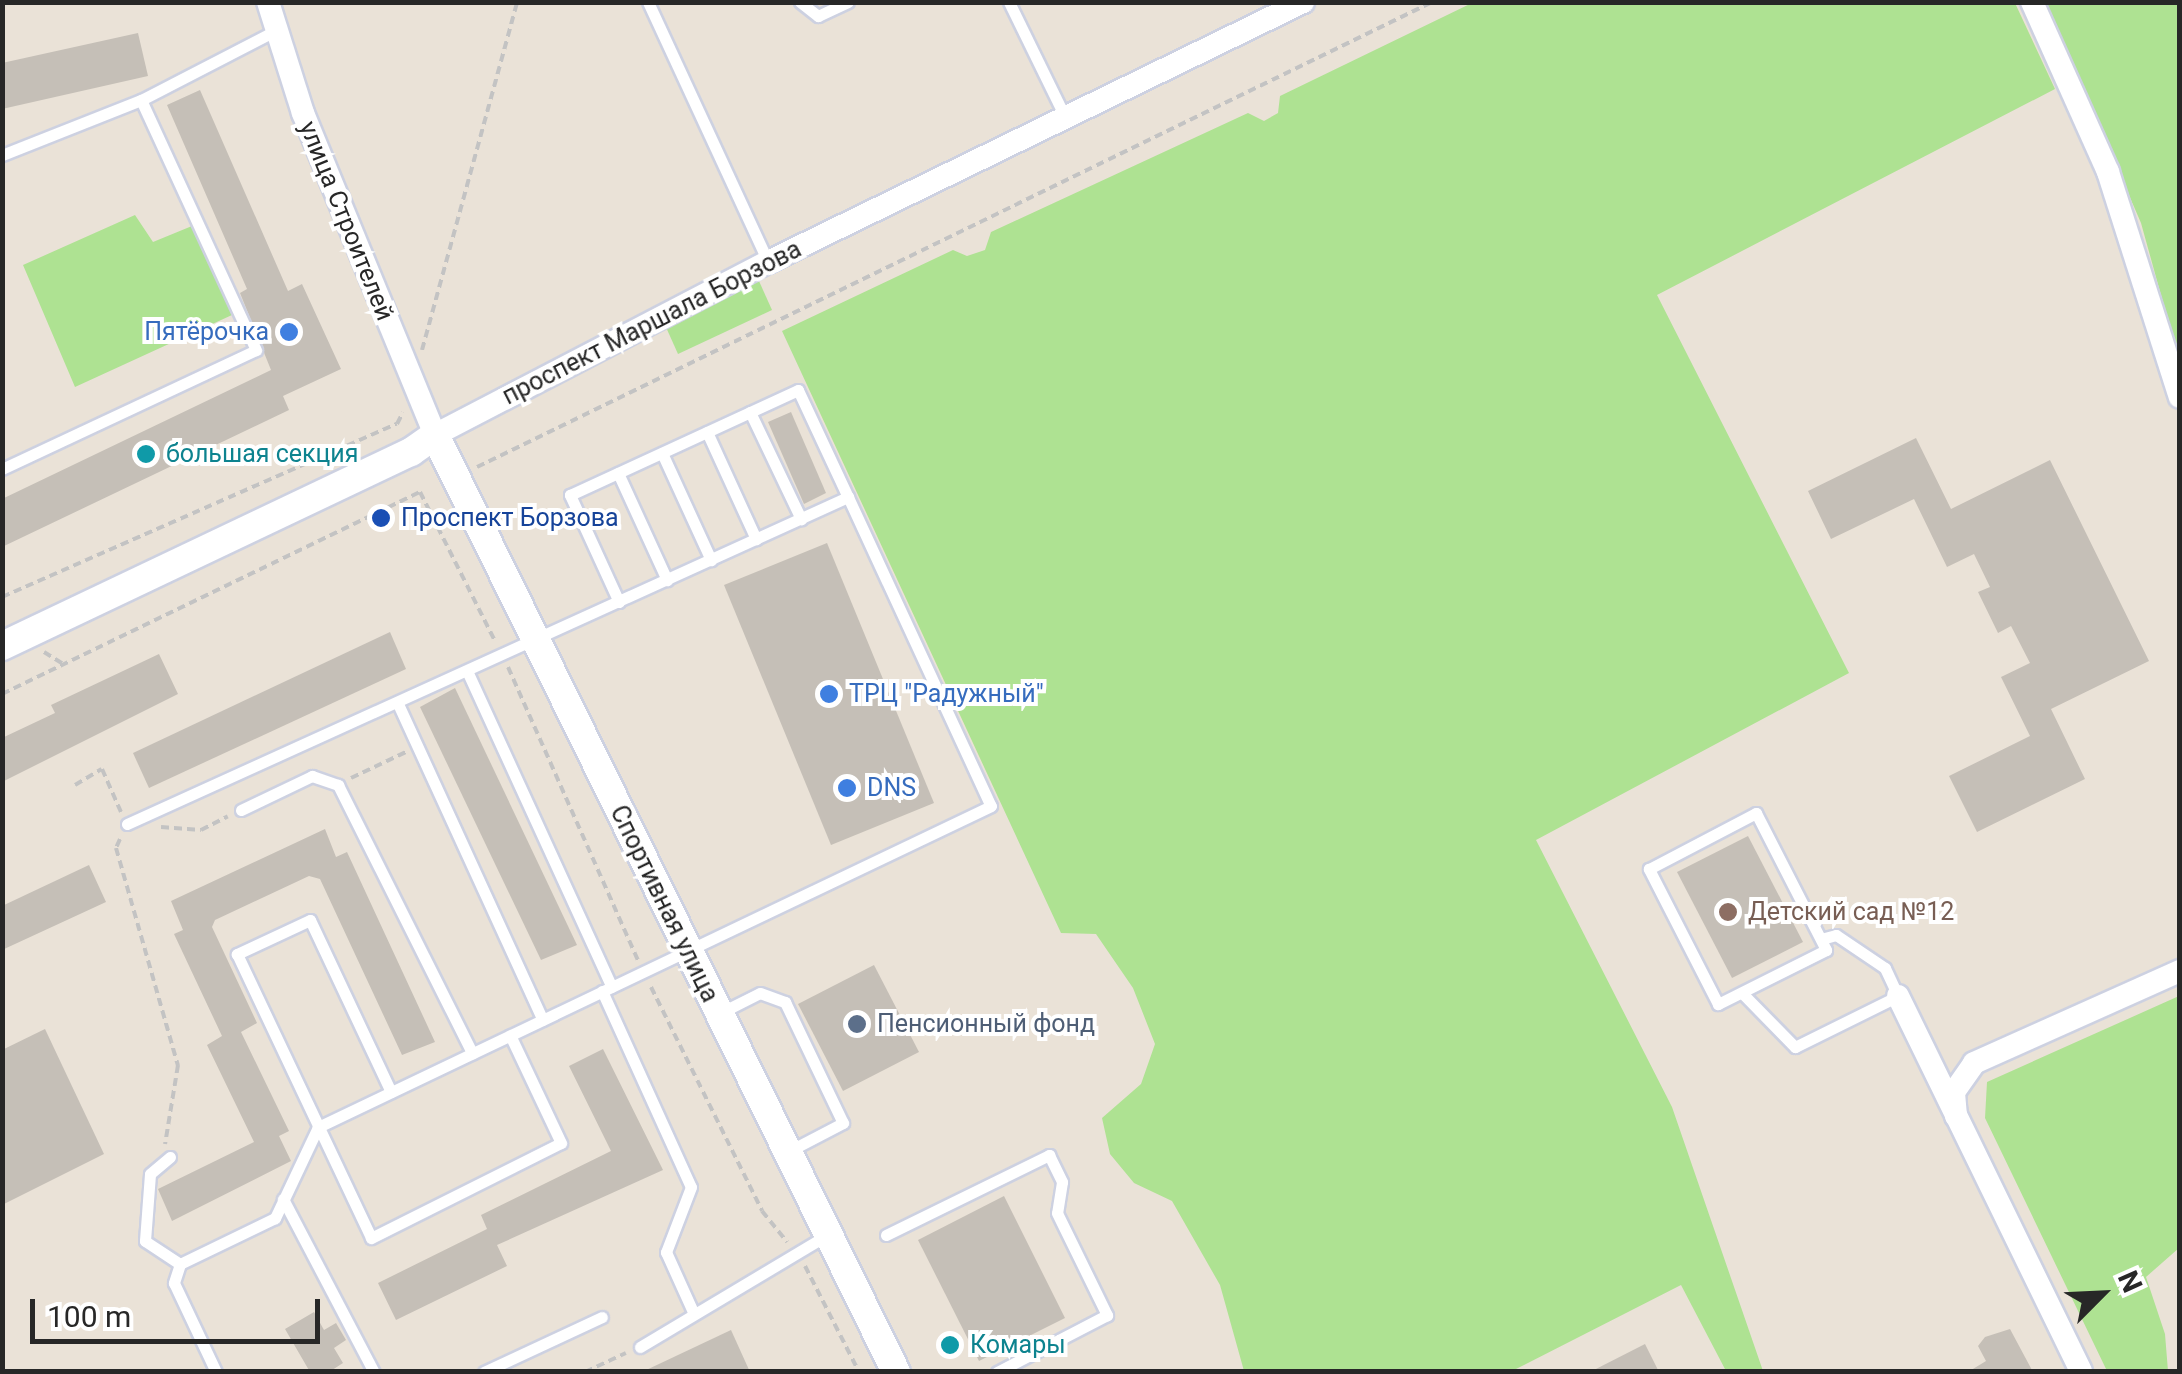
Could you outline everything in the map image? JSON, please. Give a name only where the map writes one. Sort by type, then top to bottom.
[{"type":"street","name":"улица Строителей","points":[[268,2],[273,32],[412,389],[435,435]]},
{"type":"street","name":"проспект Маршала Борзова","points":[[2,646],[412,452],[435,435],[768,262],[1303,2]]},
{"type":"street","points":[[2032,2],[2108,172],[2180,397]]},
{"type":"street","name":"Спортивная улица","points":[[435,435],[896,1372]]},
{"type":"street","points":[[1956,1119],[1954,1092],[1974,1062],[2180,971]]},
{"type":"street","points":[[1898,996],[2081,1372]]},
{"type":"lane","points":[[648,2],[768,262]]},
{"type":"lane","points":[[800,2],[818,16],[848,2]]},
{"type":"lane","points":[[1009,2],[1066,118]]},
{"type":"lane","points":[[2,155],[141,100],[273,32]]},
{"type":"lane","points":[[2,469],[256,350],[141,100]]},
{"type":"lane","points":[[216,1372],[174,1283],[180,1264],[274,1218],[318,1127],[991,806],[798,390],[570,495],[620,602]]},
{"type":"lane","points":[[750,412],[801,519]]},
{"type":"lane","points":[[707,432],[756,539]]},
{"type":"lane","points":[[662,453],[711,560]]},
{"type":"lane","points":[[618,473],[667,580]]},
{"type":"lane","points":[[127,824],[399,706],[848,497]]},
{"type":"lane","points":[[468,672],[691,1187],[666,1252],[694,1314]]},
{"type":"lane","points":[[399,706],[543,1020]]},
{"type":"lane","points":[[241,810],[312,776],[338,784],[472,1053]]},
{"type":"lane","points":[[1756,814],[1825,938],[1818,956],[1727,1004],[1711,998],[1650,879],[1654,862],[1756,814]]},
{"type":"lane","points":[[391,1092],[310,920],[238,954],[371,1238],[561,1143],[510,1035]]},
{"type":"lane","points":[[1744,995],[1795,1047],[1898,996],[1885,968],[1836,935],[1825,938]]},
{"type":"lane","points":[[718,1014],[760,992],[784,1002],[842,1123],[787,1152]]},
{"type":"lane","points":[[886,1235],[1049,1154],[1062,1182],[1056,1213],[1107,1314],[998,1372]]},
{"type":"lane","points":[[170,1158],[150,1174],[145,1241],[180,1264]]},
{"type":"lane","points":[[284,1199],[374,1372]]},
{"type":"lane","points":[[640,1347],[828,1234]]},
{"type":"lane","points":[[484,1372],[602,1317]]},
{"type":"path","points":[[422,352],[517,2]]},
{"type":"path","points":[[477,467],[1432,2]]},
{"type":"path","points":[[2,597],[397,424],[412,389]]},
{"type":"path","points":[[2,694],[420,492],[503,656],[644,972],[762,1211],[796,1252],[859,1372]]},
{"type":"path","points":[[338,784],[418,746]]},
{"type":"path","points":[[75,784],[102,769],[127,824],[116,848],[178,1065],[165,1147],[170,1158]]},
{"type":"path","points":[[127,824],[201,830],[241,810]]},
{"type":"path","points":[[585,1372],[640,1347]]},
{"type":"green space","points":[[1474,2],[2015,3],[2055,89],[1657,295],[1849,673],[1536,840],[1672,1107],[1763,1371],[1726,1371],[1681,1285],[1512,1371],[1244,1371],[1220,1285],[1172,1201],[1134,1183],[1110,1154],[1102,1118],[1141,1084],[1155,1044],[1133,988],[1096,934],[1061,933],[782,331],[953,250],[967,256],[985,250],[991,232],[1248,113],[1264,121],[1278,113],[1280,96]]},
{"type":"green space","points":[[2046,3],[2179,3],[2179,360],[2141,223]]},
{"type":"green space","points":[[135,215],[153,242],[192,226],[232,315],[75,387],[23,265]]},
{"type":"green space","points":[[759,281],[772,310],[678,354],[665,325]]},
{"type":"green space","points":[[2179,996],[2179,1248],[2146,1277],[2165,1334],[2168,1371],[2107,1371],[1985,1118],[1987,1082]]},
{"type":"building","points":[[138,33],[148,76],[2,109],[2,63]]},
{"type":"building","points":[[200,90],[288,291],[302,284],[341,369],[283,396],[289,410],[2,547],[2,499],[271,370],[240,293],[247,289],[167,105]]},
{"type":"building","points":[[791,412],[826,493],[804,504],[768,422]]},
{"type":"building","points":[[1916,438],[1951,509],[2050,460],[2149,661],[2051,709],[2085,779],[1977,832],[1949,776],[2030,736],[2001,677],[2030,663],[2011,626],[1998,633],[1978,592],[1990,587],[1974,554],[1947,567],[1914,499],[1831,539],[1808,491]]},
{"type":"building","name":"ТРЦ \"Радужный\"","points":[[827,543],[934,803],[831,845],[724,585]]},
{"type":"building","points":[[390,632],[406,669],[149,788],[133,753]]},
{"type":"building","points":[[159,654],[178,694],[2,782],[2,738],[55,713],[51,705]]},
{"type":"building","points":[[455,688],[577,945],[541,960],[420,707]]},
{"type":"building","points":[[325,829],[336,857],[347,852],[435,1042],[402,1055],[320,879],[309,876],[215,920],[212,927],[257,1023],[241,1032],[289,1131],[279,1136],[291,1161],[172,1221],[158,1189],[254,1142],[207,1045],[222,1036],[174,934],[183,930],[171,901]]},
{"type":"building","points":[[1748,836],[1803,942],[1732,978],[1677,872]]},
{"type":"building","points":[[89,865],[106,902],[2,950],[2,906]]},
{"type":"building","points":[[874,965],[919,1052],[843,1091],[798,1004]]},
{"type":"building","points":[[45,1029],[104,1154],[2,1205],[2,1050]]},
{"type":"building","points":[[603,1049],[663,1170],[497,1245],[507,1266],[396,1320],[378,1283],[487,1229],[481,1215],[611,1151],[569,1066]]},
{"type":"building","points":[[1004,1196],[1065,1318],[979,1361],[918,1240]]},
{"type":"building","points":[[314,1312],[324,1330],[336,1323],[346,1340],[334,1348],[343,1363],[329,1372],[310,1372],[285,1329]]},
{"type":"building","points":[[2010,1329],[2033,1372],[1968,1372],[1986,1361],[1978,1346],[1985,1337]]},
{"type":"building","points":[[731,1330],[750,1372],[642,1372]]},
{"type":"building","points":[[1645,1344],[1659,1372],[1590,1372]]},
{"type":"place","name":"Пятёрочка","points":[[289,332]]},
{"type":"place","name":"большая секция","points":[[146,454]]},
{"type":"place","name":"Проспект Борзова","points":[[381,518]]},
{"type":"place","name":"ТРЦ \"Радужный\"","points":[[829,694]]},
{"type":"place","name":"DNS","points":[[847,788]]},
{"type":"place","name":"Детский сад №12","points":[[1728,912]]},
{"type":"place","name":"Пенсионный фонд","points":[[857,1024]]},
{"type":"place","name":"Комары","points":[[950,1345]]}]
